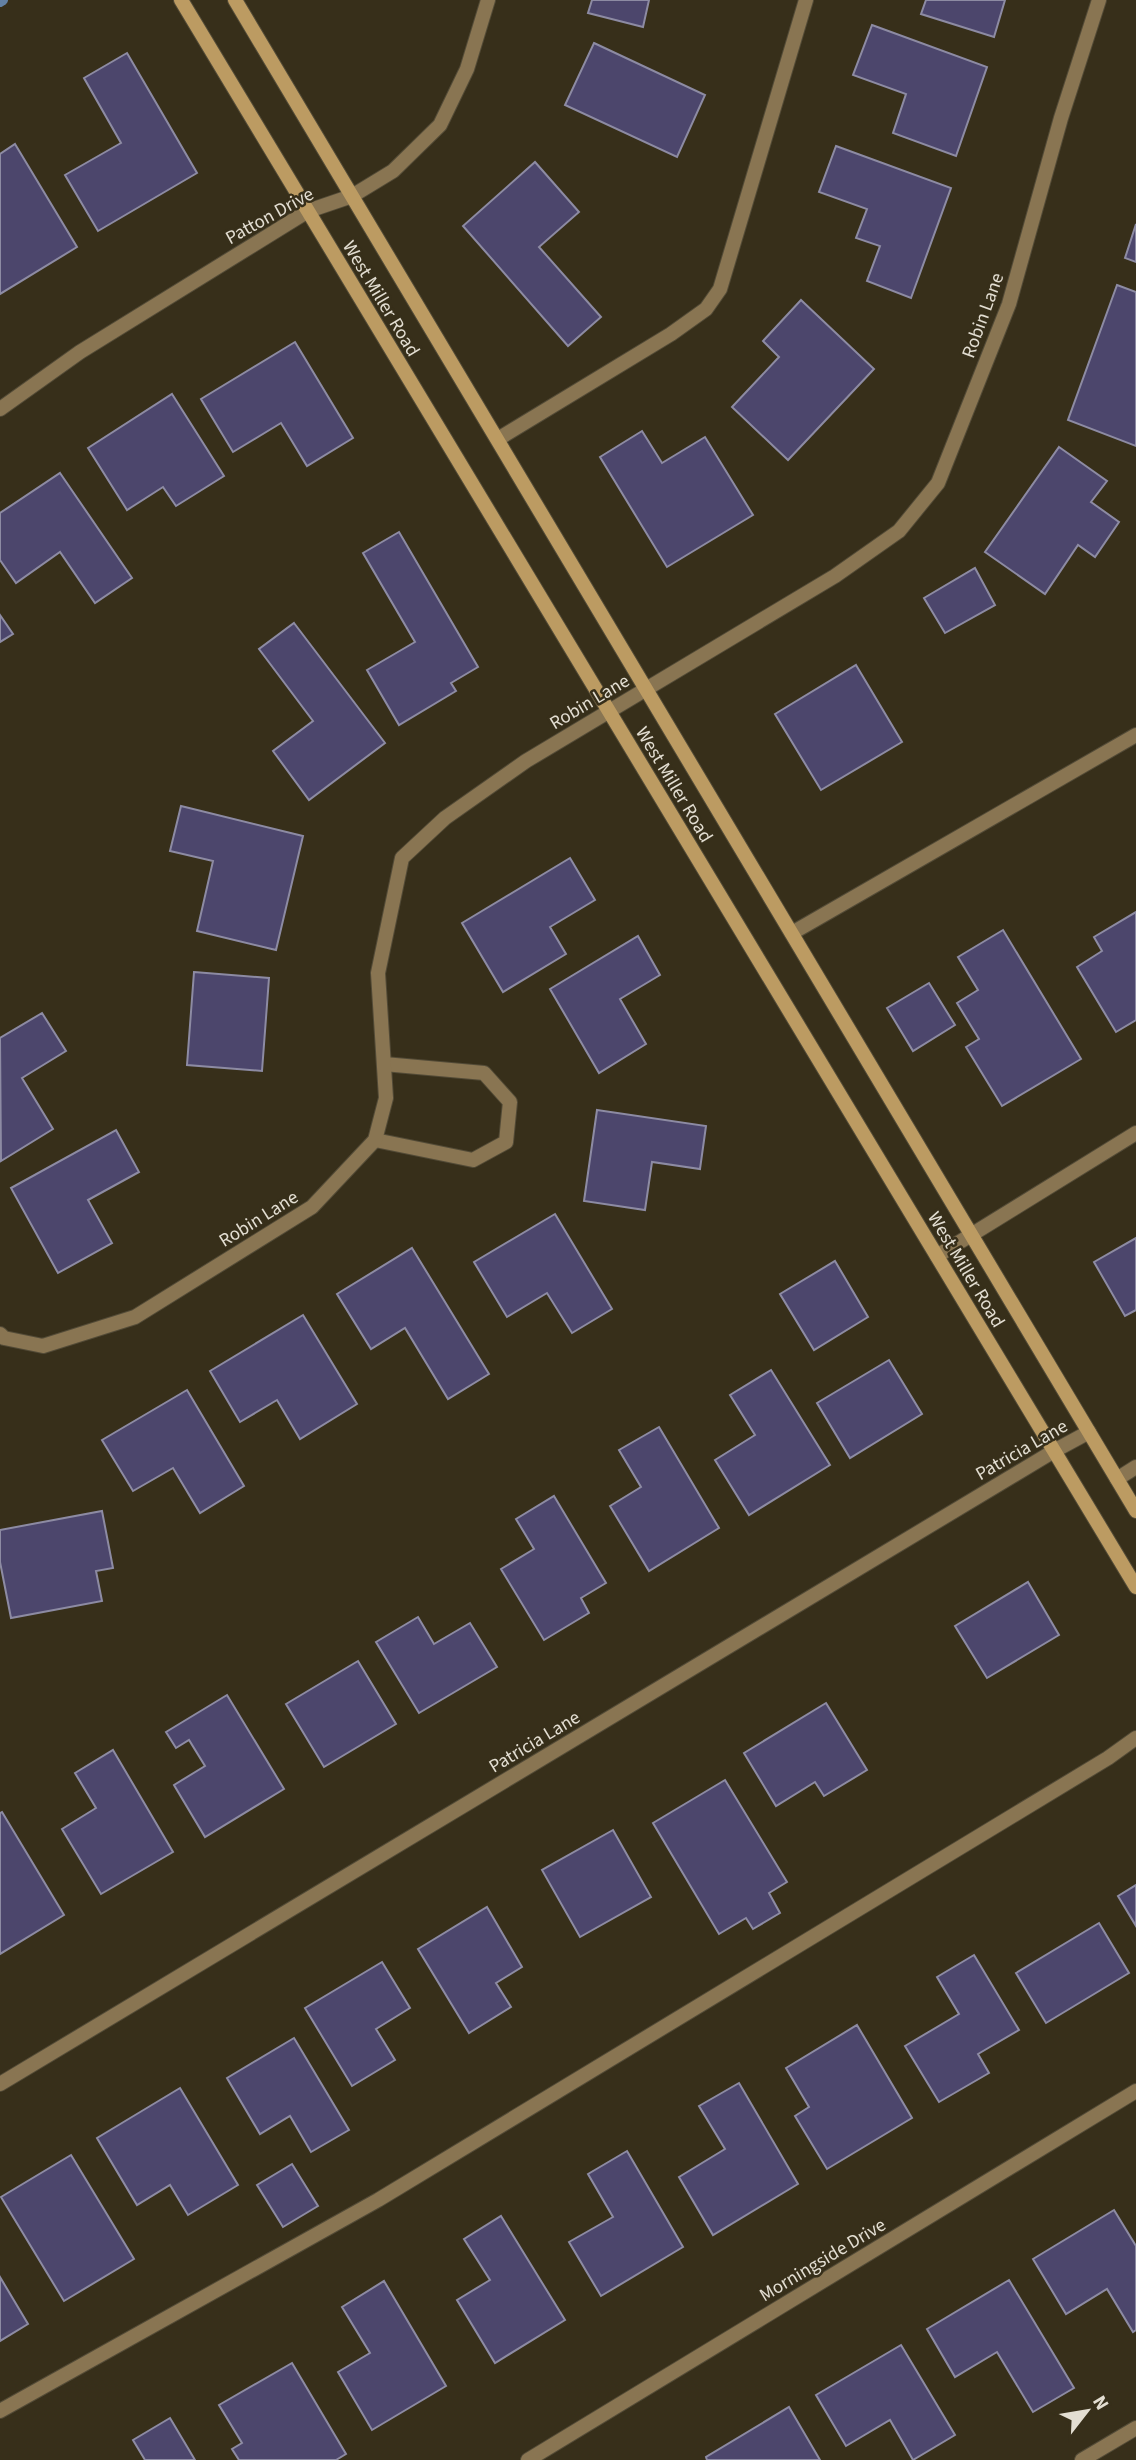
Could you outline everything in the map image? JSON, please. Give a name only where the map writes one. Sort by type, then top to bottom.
[{"type":"main road","name":"West Miller Road","points":[[181,0],[1136,1587]]},
{"type":"main road","name":"West Miller Road","points":[[235,0],[1136,1511]]},
{"type":"street","name":"Patton Drive","points":[[0,409],[80,352],[308,211],[352,196],[393,171],[440,125],[467,69],[488,0]]},
{"type":"street","points":[[498,439],[671,334],[706,309],[720,289],[806,0]]},
{"type":"street","name":"Robin Lane","points":[[0,1334],[4,1338],[43,1346],[135,1317],[312,1207],[375,1140],[386,1098],[378,973],[402,858],[445,818],[526,761],[835,576],[899,531],[938,483],[1009,304],[1061,118],[1099,0]]},
{"type":"street","points":[[792,933],[1136,735]]},
{"type":"street","points":[[375,1140],[473,1160],[506,1142],[510,1102],[484,1073],[383,1064]]},
{"type":"street","points":[[937,1256],[1136,1133]]},
{"type":"street","name":"Patricia Lane","points":[[0,2084],[1089,1432]]},
{"type":"street","points":[[1117,1479],[1136,1467]]},
{"type":"street","points":[[0,2411],[378,2200],[1096,1765],[1136,1738]]},
{"type":"street","name":"Morningside Drive","points":[[528,2460],[1136,2091]]},
{"type":"street","points":[[1082,2460],[1136,2428]]},
{"type":"building","points":[[592,0],[649,0],[643,27],[588,13]]},
{"type":"building","points":[[926,0],[1005,0],[994,37],[921,14]]},
{"type":"building","points":[[872,25],[987,67],[956,156],[893,133],[906,94],[853,75]]},
{"type":"building","points":[[594,43],[705,95],[677,157],[565,105]]},
{"type":"building","points":[[127,53],[197,173],[98,231],[65,175],[121,143],[84,78]]},
{"type":"building","points":[[15,144],[77,247],[0,294],[0,154]]},
{"type":"building","points":[[836,146],[951,188],[911,298],[867,281],[880,246],[856,238],[867,209],[819,192]]},
{"type":"building","points":[[535,162],[579,212],[539,247],[601,317],[568,346],[463,226]]},
{"type":"building","points":[[1136,224],[1136,262],[1125,258]]},
{"type":"building","points":[[1117,285],[1136,292],[1136,446],[1068,420]]},
{"type":"building","points":[[801,300],[874,369],[788,460],[732,407],[779,357],[763,341]]},
{"type":"building","points":[[295,342],[353,438],[307,466],[281,423],[233,452],[201,399]]},
{"type":"building","points":[[172,394],[224,476],[176,506],[163,487],[127,510],[88,448]]},
{"type":"building","points":[[642,431],[662,463],[705,437],[753,515],[667,567],[600,457]]},
{"type":"building","points":[[1059,447],[1107,481],[1091,502],[1119,522],[1095,557],[1078,545],[1045,594],[985,552]]},
{"type":"building","points":[[60,473],[132,578],[95,603],[60,552],[16,583],[0,560],[0,513]]},
{"type":"building","points":[[399,532],[478,667],[451,683],[456,691],[399,725],[367,670],[415,642],[363,553]]},
{"type":"building","points":[[975,568],[995,605],[945,633],[924,598]]},
{"type":"building","points":[[0,615],[13,634],[0,642]]},
{"type":"building","points":[[294,623],[385,743],[309,800],[273,751],[313,721],[259,649]]},
{"type":"building","points":[[856,665],[902,742],[821,790],[775,714]]},
{"type":"building","points":[[181,806],[303,836],[276,950],[197,931],[213,861],[170,851]]},
{"type":"building","points":[[570,858],[595,900],[550,927],[566,954],[503,992],[462,923]]},
{"type":"building","points":[[1136,912],[1136,1020],[1116,1032],[1077,967],[1102,951],[1094,937]]},
{"type":"building","points":[[1003,930],[1081,1059],[1002,1106],[966,1047],[979,1039],[957,1003],[978,990],[958,957]]},
{"type":"building","points":[[638,936],[660,975],[620,999],[646,1044],[599,1073],[550,989]]},
{"type":"building","points":[[194,972],[269,978],[262,1071],[187,1065]]},
{"type":"building","points":[[929,983],[955,1025],[913,1051],[887,1008]]},
{"type":"building","points":[[42,1013],[66,1051],[22,1078],[53,1129],[1,1161],[0,1038]]},
{"type":"building","points":[[597,1110],[706,1126],[700,1169],[652,1162],[645,1210],[584,1201]]},
{"type":"building","points":[[116,1130],[139,1172],[88,1200],[112,1243],[58,1273],[11,1188]]},
{"type":"building","points":[[555,1214],[612,1309],[572,1333],[547,1293],[507,1317],[474,1262]]},
{"type":"building","points":[[1136,1238],[1136,1310],[1125,1316],[1094,1262]]},
{"type":"building","points":[[412,1248],[489,1374],[448,1399],[405,1328],[371,1349],[337,1294]]},
{"type":"building","points":[[835,1261],[868,1317],[814,1350],[780,1294]]},
{"type":"building","points":[[303,1315],[357,1404],[300,1439],[277,1400],[240,1422],[210,1371]]},
{"type":"building","points":[[889,1360],[922,1414],[850,1458],[817,1403]]},
{"type":"building","points":[[771,1370],[830,1465],[749,1515],[715,1460],[755,1435],[730,1395]]},
{"type":"building","points":[[187,1390],[244,1486],[200,1513],[173,1468],[133,1491],[102,1440]]},
{"type":"building","points":[[659,1427],[719,1528],[649,1571],[610,1506],[641,1487],[619,1450]]},
{"type":"building","points":[[554,1496],[606,1583],[581,1598],[589,1613],[544,1640],[501,1569],[534,1549],[516,1519]]},
{"type":"building","points":[[102,1511],[113,1568],[96,1571],[102,1601],[11,1618],[0,1562],[0,1530]]},
{"type":"building","points":[[1028,1582],[1059,1635],[987,1678],[955,1626]]},
{"type":"building","points":[[418,1617],[434,1644],[470,1623],[497,1667],[419,1713],[376,1642]]},
{"type":"building","points":[[358,1661],[396,1724],[324,1767],[286,1704]]},
{"type":"building","points":[[227,1695],[284,1789],[205,1837],[174,1785],[205,1766],[189,1740],[176,1748],[166,1732]]},
{"type":"building","points":[[826,1703],[867,1770],[824,1796],[815,1782],[776,1806],[744,1753]]},
{"type":"building","points":[[113,1750],[173,1852],[101,1894],[62,1829],[96,1808],[75,1773]]},
{"type":"building","points":[[725,1780],[787,1882],[769,1893],[780,1913],[753,1929],[746,1918],[719,1934],[653,1823]]},
{"type":"building","points":[[2,1812],[64,1915],[0,1954],[0,1813]]},
{"type":"building","points":[[613,1830],[651,1897],[580,1937],[542,1870]]},
{"type":"building","points":[[1136,1885],[1136,1926],[1118,1896]]},
{"type":"building","points":[[487,1907],[522,1967],[496,1983],[511,2007],[469,2033],[418,1949]]},
{"type":"building","points":[[1099,1923],[1129,1973],[1046,2023],[1016,1973]]},
{"type":"building","points":[[974,1955],[1019,2030],[978,2054],[989,2073],[939,2102],[905,2046],[959,2014],[937,1977]]},
{"type":"building","points":[[382,1962],[410,2008],[376,2029],[395,2060],[352,2086],[305,2008]]},
{"type":"building","points":[[857,2025],[912,2118],[827,2169],[795,2116],[809,2107],[786,2068]]},
{"type":"building","points":[[294,2038],[349,2130],[311,2152],[290,2116],[260,2134],[227,2078]]},
{"type":"building","points":[[739,2083],[798,2184],[713,2235],[679,2177],[725,2149],[699,2106]]},
{"type":"building","points":[[180,2088],[238,2185],[188,2215],[170,2185],[137,2205],[97,2138]]},
{"type":"building","points":[[627,2151],[683,2247],[601,2296],[569,2242],[613,2217],[588,2174]]},
{"type":"building","points":[[71,2155],[134,2259],[64,2301],[1,2197]]},
{"type":"building","points":[[292,2164],[318,2206],[283,2227],[257,2185]]},
{"type":"building","points":[[1114,2210],[1136,2246],[1136,2330],[1133,2332],[1107,2289],[1066,2314],[1033,2259]]},
{"type":"building","points":[[501,2216],[565,2320],[495,2363],[457,2300],[490,2280],[464,2239]]},
{"type":"building","points":[[0,2277],[28,2324],[0,2341]]},
{"type":"building","points":[[1009,2280],[1074,2388],[1033,2412],[997,2352],[955,2377],[927,2329]]},
{"type":"building","points":[[384,2281],[446,2386],[372,2430],[338,2372],[370,2353],[342,2307]]},
{"type":"building","points":[[901,2345],[955,2435],[913,2460],[890,2420],[846,2446],[816,2395]]},
{"type":"building","points":[[292,2363],[346,2454],[336,2460],[239,2460],[232,2449],[242,2443],[219,2405]]},
{"type":"building","points":[[789,2407],[820,2460],[707,2460],[706,2457]]},
{"type":"building","points":[[170,2418],[195,2460],[145,2460],[133,2440]]}]
